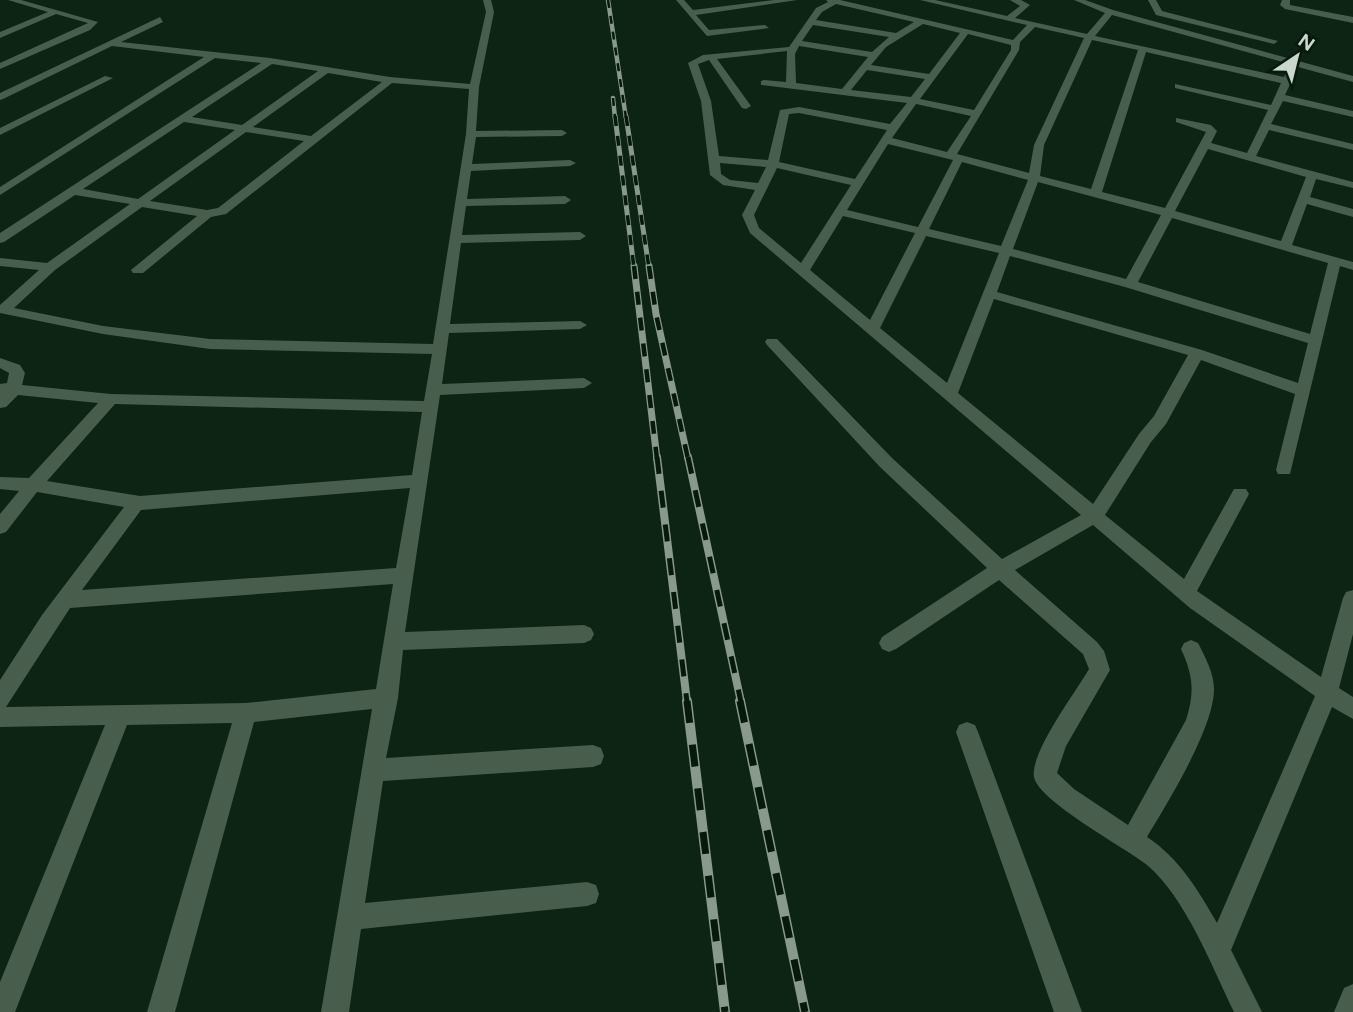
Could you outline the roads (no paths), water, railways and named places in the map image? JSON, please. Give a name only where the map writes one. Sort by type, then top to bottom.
[{"type":"street","points":[[335,1012],[387,698],[471,134],[474,86],[490,12],[487,0]]},
{"type":"street","points":[[680,0],[706,33],[768,31]]},
{"type":"street","points":[[738,0],[768,31],[791,85]]},
{"type":"street","points":[[762,187],[719,180],[712,159],[706,101],[693,63],[768,31],[793,0]]},
{"type":"street","points":[[924,0],[1287,81]]},
{"type":"street","points":[[1009,19],[1026,5],[1014,0]]},
{"type":"street","points":[[1078,0],[1093,3],[1110,12],[1353,79]]},
{"type":"street","points":[[1152,0],[1159,13],[1274,41]]},
{"type":"street","points":[[1286,0],[1284,5],[1288,7],[1353,20]]},
{"type":"street","points":[[0,8],[15,1],[92,20],[93,24],[0,66]]},
{"type":"street","points":[[796,43],[819,10],[840,1],[1016,43]]},
{"type":"street","points":[[0,35],[55,12]]},
{"type":"street","points":[[950,394],[1034,178],[1039,145],[1089,37],[1110,12]]},
{"type":"street","points":[[691,13],[768,31],[796,43],[874,55]]},
{"type":"street","points":[[1149,22],[1159,13]]},
{"type":"street","points":[[0,97],[160,20]]},
{"type":"street","points":[[811,22],[897,36]]},
{"type":"street","points":[[844,92],[874,55],[920,22]]},
{"type":"street","points":[[872,329],[922,230],[954,157],[1015,50],[1018,37],[1032,25]]},
{"type":"street","points":[[1265,55],[1281,31]]},
{"type":"street","points":[[803,270],[893,128],[965,32]]},
{"type":"street","points":[[113,44],[270,61],[390,80],[474,86]]},
{"type":"street","points":[[1096,193],[1143,49]]},
{"type":"street","points":[[0,192],[213,55]]},
{"type":"street","points":[[711,57],[746,106]]},
{"type":"street","points":[[0,239],[270,61]]},
{"type":"street","points":[[1251,158],[1295,63]]},
{"type":"street","points":[[864,67],[932,77]]},
{"type":"street","points":[[2,309],[50,267],[327,69]]},
{"type":"street","points":[[0,132],[108,78]]},
{"type":"street","points":[[138,270],[207,214],[227,208],[390,80]]},
{"type":"street","points":[[764,83],[915,102],[977,114]]},
{"type":"street","points":[[1178,86],[1275,109]]},
{"type":"street","points":[[1280,97],[1353,114]]},
{"type":"street","points":[[893,128],[788,110],[783,113],[773,164],[748,215],[750,223],[760,236],[1186,593],[1353,709]]},
{"type":"street","points":[[184,119],[315,140]]},
{"type":"street","points":[[1130,284],[1212,129],[1180,120]]},
{"type":"street","points":[[1266,126],[1353,147]]},
{"type":"street","points":[[471,134],[562,133]]},
{"type":"street","points":[[886,140],[1096,193],[1353,266]]},
{"type":"street","points":[[1205,145],[1353,186]]},
{"type":"street","points":[[712,159],[773,164],[858,183]]},
{"type":"street","points":[[466,168],[570,163]]},
{"type":"street","points":[[1285,247],[1312,175]]},
{"type":"street","points":[[72,191],[207,214]]},
{"type":"street","points":[[1303,199],[1353,213]]},
{"type":"street","points":[[461,203],[565,200]]},
{"type":"street","points":[[840,212],[1007,251],[1130,284],[1316,341]]},
{"type":"street","points":[[455,240],[580,236]]},
{"type":"street","points":[[1284,470],[1335,261]]},
{"type":"street","points":[[0,262],[50,267]]},
{"type":"street","points":[[990,294],[1196,353],[1304,391]]},
{"type":"street","points":[[2,309],[103,330],[198,343],[439,349]]},
{"type":"street","points":[[442,329],[580,325]]},
{"type":"street","points":[[772,342],[820,397],[999,570],[1090,648],[1100,664],[1100,670],[1054,747],[1045,767],[1047,782],[1168,869],[1218,950],[1248,1012]]},
{"type":"street","points":[[889,643],[999,570],[1095,516],[1145,438],[1160,420],[1196,353]]},
{"type":"street","points":[[0,363],[17,370],[0,402]]},
{"type":"street","points":[[7,388],[111,400],[432,398],[584,383]]},
{"type":"street","points":[[0,527],[33,485],[111,400]]},
{"type":"street","points":[[0,483],[33,485],[137,502],[419,481]]},
{"type":"street","points":[[1186,593],[1240,494]]},
{"type":"street","points":[[137,502],[65,600],[2,716],[246,713],[387,698]]},
{"type":"street","points":[[65,600],[404,575]]},
{"type":"street","points":[[1218,950],[1327,693],[1353,598]]},
{"type":"street","points":[[395,641],[584,634]]},
{"type":"street","points":[[1132,841],[1199,715],[1204,691],[1198,663],[1191,649]]},
{"type":"street","points":[[161,1012],[246,713]]},
{"type":"street","points":[[1,1012],[120,715]]},
{"type":"street","points":[[967,732],[1068,1012]]},
{"type":"street","points":[[375,770],[593,756]]},
{"type":"street","points":[[351,917],[587,894]]},
{"type":"street","points":[[1348,1012],[1353,997]]},
{"type":"railway","points":[[608,0],[626,118]]},
{"type":"railway","points":[[613,98],[615,118]]},
{"type":"railway","points":[[615,116],[634,268]]},
{"type":"railway","points":[[626,116],[649,268]]},
{"type":"railway","points":[[634,266],[657,459]]},
{"type":"railway","points":[[649,266],[656,314],[688,459]]},
{"type":"railway","points":[[657,457],[687,702]]},
{"type":"railway","points":[[688,457],[741,702]]},
{"type":"railway","points":[[687,701],[725,1012]]},
{"type":"railway","points":[[740,701],[805,1012]]}]
